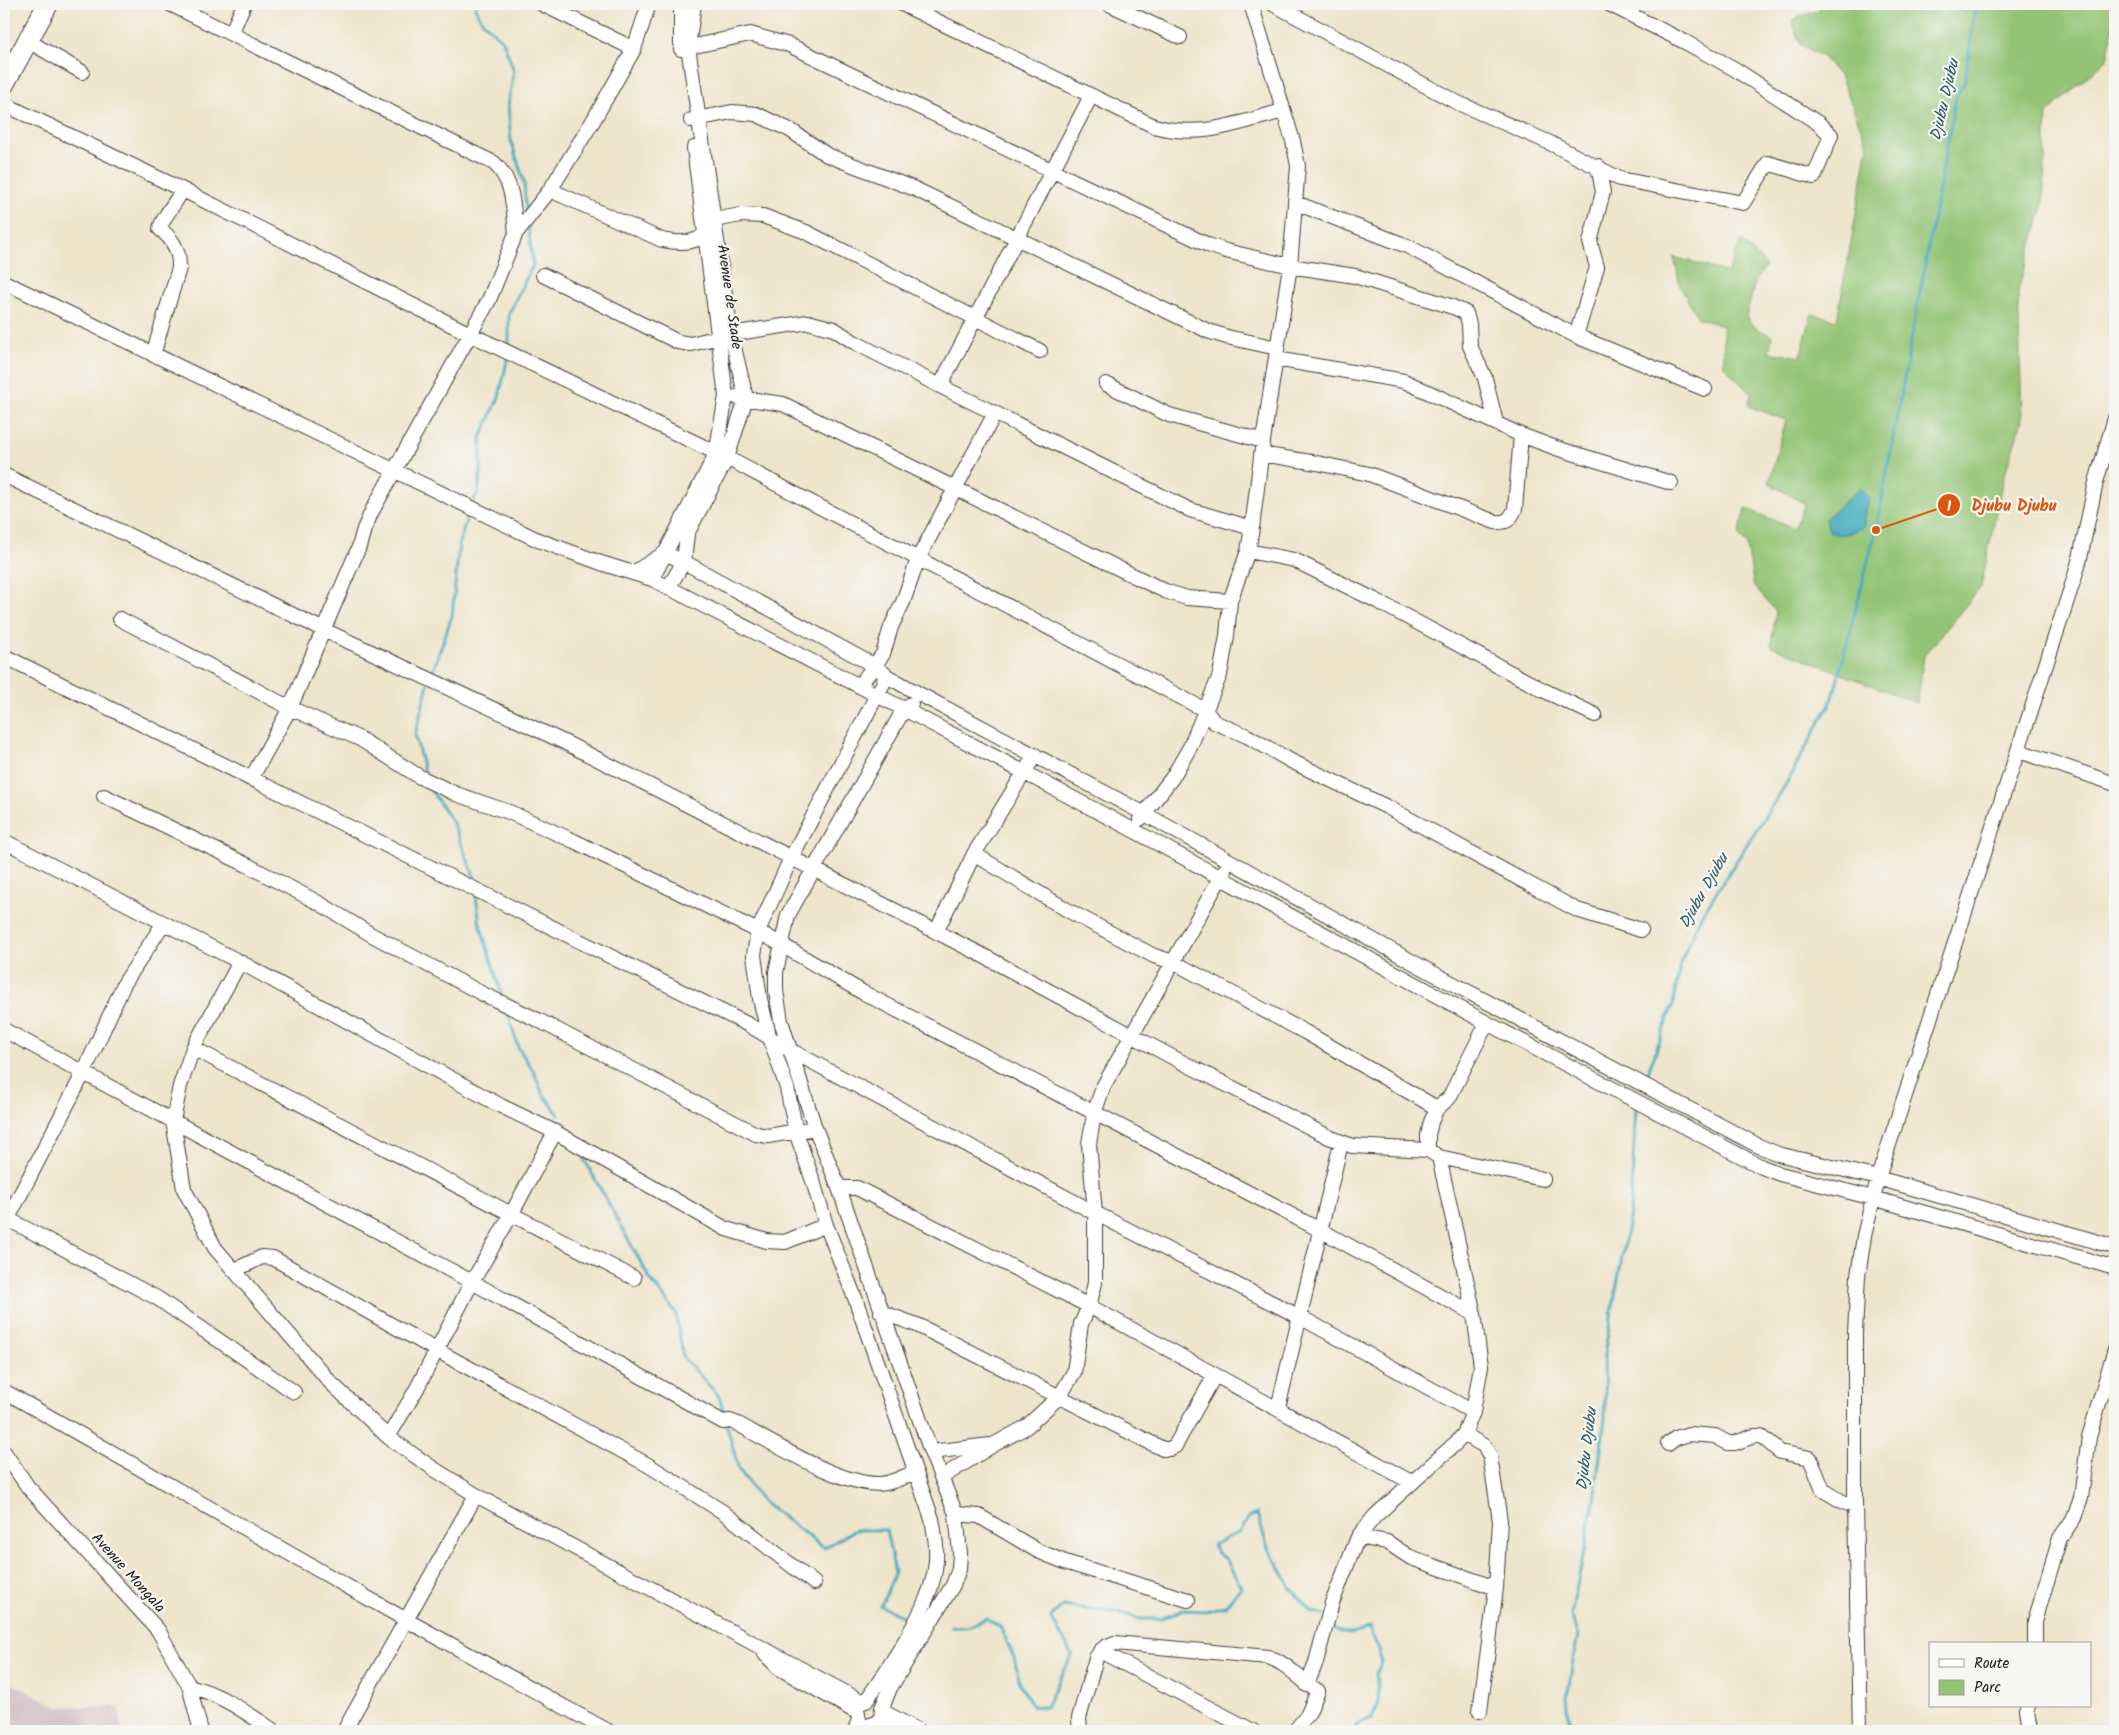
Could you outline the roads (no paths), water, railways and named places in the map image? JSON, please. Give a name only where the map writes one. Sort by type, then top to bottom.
[{"type":"highway","points":[[4,84],[48,4]]},
{"type":"street","points":[[170,4],[494,163],[504,172],[511,192],[516,233]]},
{"type":"street","points":[[231,34],[244,4]]},
{"type":"street","points":[[542,4],[634,49]]},
{"type":"street","points":[[251,779],[290,708],[360,547],[364,529],[394,469],[489,300],[516,233],[550,190],[634,49],[649,4]]},
{"type":"street","name":"Avenue de Stade","points":[[652,579],[721,456],[726,396],[725,335],[704,236],[695,120],[681,12],[683,4]]},
{"type":"street","points":[[694,4],[685,48],[750,34],[789,45],[1208,245],[1290,266],[1356,276],[1453,307],[1466,314],[1469,324],[1470,346],[1485,378],[1496,423]]},
{"type":"street","points":[[902,4],[1154,126],[1173,132],[1210,130],[1283,111]]},
{"type":"street","points":[[1109,4],[1180,36]]},
{"type":"street","points":[[1133,830],[1143,813],[1172,778],[1190,747],[1220,675],[1228,636],[1230,601],[1248,551],[1252,528],[1262,447],[1290,266],[1298,166],[1293,142],[1251,4]]},
{"type":"street","points":[[1273,4],[1458,102],[1598,166],[1620,179],[1743,203],[1768,162],[1814,178],[1831,135],[1818,122],[1732,68],[1609,4]]},
{"type":"street","points":[[28,41],[82,72]]},
{"type":"street","points":[[940,386],[1091,96]]},
{"type":"street","points":[[4,104],[183,190],[470,334],[721,456],[1205,710],[1214,722],[1247,736],[1291,761],[1388,807],[1577,910],[1642,930]]},
{"type":"street","points":[[668,588],[684,562],[688,534],[746,398],[725,335],[714,220],[695,120],[732,112],[756,114],[790,130],[827,155],[915,189],[1208,331],[1277,353],[1404,381],[1521,435],[1556,448],[1671,483]]},
{"type":"street","points":[[1576,336],[1597,267],[1590,242],[1603,192],[1598,166]]},
{"type":"street","points":[[152,355],[179,268],[180,258],[172,239],[160,229],[161,222],[183,190]]},
{"type":"street","points":[[550,190],[662,240],[676,242],[695,240],[704,236],[714,220],[741,216],[763,216],[806,232],[1040,351]]},
{"type":"street","points":[[1296,203],[1407,246],[1576,336],[1705,389]]},
{"type":"street","points":[[543,274],[678,342],[691,344],[725,335],[808,322],[834,329],[854,342],[940,386],[1190,510],[1252,528]]},
{"type":"street","points":[[4,282],[152,355],[546,543],[652,579],[1133,830],[1487,1023],[1762,1167],[1780,1174],[1873,1198],[2115,1268]]},
{"type":"street","points":[[1106,384],[1169,415],[1262,447],[1317,463],[1369,474],[1495,522],[1505,523],[1511,519],[1515,509],[1521,435]]},
{"type":"street","points":[[726,396],[783,404],[1165,591],[1187,598],[1230,601]]},
{"type":"street","points":[[859,686],[883,654],[891,627],[903,602],[918,560],[995,412]]},
{"type":"street","points":[[1860,1731],[1855,1506],[1855,1332],[1858,1276],[1864,1236],[1878,1178],[2019,751],[2080,558],[2096,482],[2115,418]]},
{"type":"street","points":[[4,475],[324,630],[566,743],[936,932],[1229,1087],[1341,1142],[1352,1146],[1434,1153],[1543,1179]]},
{"type":"street","points":[[1248,551],[1294,560],[1379,602],[1542,690],[1595,715]]},
{"type":"street","points":[[633,573],[665,553],[684,562],[874,666],[887,676],[1143,813],[1229,862],[1759,1146],[1778,1154],[1878,1178],[2115,1247]]},
{"type":"street","points":[[120,619],[290,708],[360,739],[425,779],[456,794],[509,812],[566,837],[758,931],[780,946],[862,992],[1322,1231],[1474,1314]]},
{"type":"street","points":[[4,655],[768,1035],[790,1050],[1095,1213],[1300,1317],[1473,1412]]},
{"type":"street","points":[[868,1716],[897,1653],[927,1599],[935,1569],[936,1539],[932,1519],[855,1298],[826,1224],[796,1132],[787,1088],[768,1035],[760,999],[754,955],[758,931],[791,858],[887,676]]},
{"type":"street","points":[[868,1716],[890,1688],[952,1585],[959,1569],[960,1553],[956,1514],[931,1452],[839,1188],[815,1128],[781,1021],[776,991],[776,972],[788,915],[904,709],[922,695]]},
{"type":"street","points":[[2019,751],[2115,784]]},
{"type":"street","points":[[936,932],[974,854],[1035,755]]},
{"type":"street","points":[[104,796],[249,866],[472,989],[540,1021],[756,1134],[768,1136],[815,1128]]},
{"type":"street","points":[[4,841],[240,962],[492,1102],[555,1132],[726,1229],[767,1241],[786,1242],[826,1224]]},
{"type":"street","points":[[974,854],[1070,911],[1154,956],[1173,962],[1305,1032],[1437,1108]]},
{"type":"street","points":[[942,1477],[1026,1427],[1060,1396],[1074,1372],[1081,1324],[1089,1306],[1095,1283],[1095,1213],[1089,1144],[1094,1114],[1104,1087],[1131,1035],[1229,862]]},
{"type":"street","points":[[163,924],[124,984],[84,1072],[5,1221],[157,1298],[294,1392]]},
{"type":"street","points":[[240,962],[193,1048],[180,1086],[173,1121],[184,1189],[215,1248],[330,1382],[388,1437],[476,1495],[756,1644],[892,1731]]},
{"type":"street","points":[[1307,1685],[1316,1662],[1327,1620],[1358,1537],[1375,1516],[1464,1434],[1473,1412],[1481,1366],[1474,1314],[1428,1135],[1437,1108],[1448,1098],[1487,1023]]},
{"type":"street","points":[[4,1030],[726,1421],[831,1472],[865,1482],[885,1483],[915,1472]]},
{"type":"street","points":[[193,1048],[634,1278]]},
{"type":"street","points":[[1630,1098],[1638,1081]]},
{"type":"street","points":[[388,1437],[415,1392],[472,1282],[512,1215],[555,1132]]},
{"type":"street","points":[[1278,1408],[1322,1231],[1341,1142]]},
{"type":"street","points":[[839,1188],[857,1188],[1089,1306],[1411,1482]]},
{"type":"street","points":[[235,1270],[262,1258],[273,1258],[436,1350],[648,1464],[723,1512],[814,1582]]},
{"type":"street","points":[[881,1312],[917,1325],[1162,1449],[1169,1449],[1175,1446],[1214,1375]]},
{"type":"street","points":[[2035,1642],[2035,1621],[2060,1538],[2074,1518],[2081,1498],[2089,1437],[2115,1349]]},
{"type":"street","points":[[4,1391],[408,1621],[608,1731]]},
{"type":"street","points":[[1464,1434],[1484,1446],[1490,1456],[1494,1471],[1500,1521],[1496,1588],[1480,1711]]},
{"type":"street","points":[[1668,1444],[1676,1438],[1689,1434],[1715,1436],[1728,1443],[1761,1436],[1780,1452],[1810,1458],[1823,1490],[1843,1502],[1855,1506]]},
{"type":"street","points":[[931,1452],[993,1445]]},
{"type":"street","name":"Avenue Mongala","points":[[4,1452],[28,1487],[158,1630],[189,1686],[201,1731]]},
{"type":"street","points":[[344,1731],[408,1621],[476,1495]]},
{"type":"street","points":[[956,1514],[979,1516],[1038,1551],[1065,1562],[1188,1600]]},
{"type":"street","points":[[1358,1537],[1388,1542],[1411,1558],[1496,1588]]},
{"type":"street","points":[[1080,1731],[1080,1718],[1100,1651],[1107,1645],[1115,1643],[1268,1657],[1283,1664],[1307,1685],[1318,1691],[1308,1714],[1295,1731]]},
{"type":"street","points":[[1100,1651],[1253,1731]]},
{"type":"street","points":[[189,1686],[215,1694],[238,1706],[274,1731]]},
{"type":"street","points":[[2027,1708],[2026,1712],[2029,1731]]},
{"type":"street","points":[[868,1716],[919,1731]]},
{"type":"water","points":[[1860,488],[1870,499],[1865,511],[1864,526],[1842,535],[1829,531],[1826,518]]},
{"type":"waterway","points":[[477,4],[475,8],[483,22],[503,41],[514,71],[508,105],[511,141],[524,182],[526,212]]},
{"type":"waterway","name":"Djubu Djubu","points":[[1647,1075],[1673,1004],[1681,961],[1701,916],[1786,784],[1833,698],[1876,530],[1956,97],[1965,81],[1976,4]]},
{"type":"waterway","points":[[509,348],[509,313],[533,265],[528,226]]},
{"type":"waterway","points":[[472,504],[478,492],[481,473],[481,438],[499,397],[508,357]]},
{"type":"waterway","points":[[431,676],[452,616],[459,544],[469,510]]},
{"type":"waterway","points":[[425,775],[415,735],[428,684]]},
{"type":"waterway","points":[[428,786],[453,823],[474,876],[475,884]]},
{"type":"waterway","points":[[476,896],[480,925],[503,998]]},
{"type":"waterway","points":[[507,1010],[518,1047],[534,1072],[542,1092],[559,1115]]},
{"type":"waterway","name":"Djubu Djubu","points":[[1570,1731],[1567,1697],[1578,1633],[1571,1615],[1593,1507],[1605,1418],[1604,1355],[1630,1214],[1636,1108]]},
{"type":"waterway","points":[[584,1159],[650,1279],[676,1313],[683,1357],[719,1396],[725,1417]]},
{"type":"waterway","points":[[727,1426],[739,1470],[763,1502],[824,1548],[855,1530],[886,1530],[895,1573],[881,1606],[910,1620]]},
{"type":"waterway","points":[[951,1626],[969,1626],[986,1618],[1001,1628],[1014,1658],[1020,1684],[1032,1706],[1046,1707],[1072,1655],[1051,1617],[1062,1606],[1122,1613],[1139,1619],[1161,1619],[1183,1610],[1206,1611],[1225,1606],[1241,1587],[1226,1559],[1218,1553],[1213,1545],[1241,1531],[1249,1517],[1257,1514],[1268,1548],[1291,1588],[1311,1612],[1325,1615]]},
{"type":"waterway","points":[[1331,1625],[1340,1632],[1350,1634],[1370,1627],[1382,1662],[1376,1674],[1379,1702],[1372,1718],[1357,1724],[1353,1731]]},
{"type":"place","name":"Djubu Djubu","points":[[1876,530]]}]
